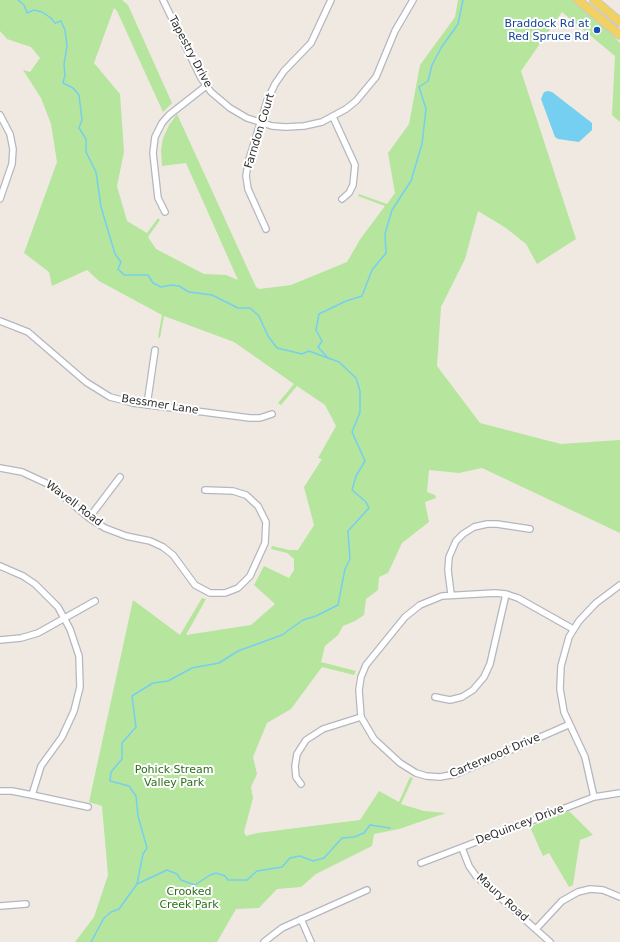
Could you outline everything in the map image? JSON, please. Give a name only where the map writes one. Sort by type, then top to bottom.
[{"type":"main road","points":[[578,0],[619,28]]},
{"type":"main road","points":[[594,0],[619,28]]},
{"type":"street","name":"Tapestry Drive","points":[[163,0],[206,86],[230,108],[247,118],[272,126],[297,127],[311,125],[333,117],[356,101],[372,82],[395,31],[413,0]]},
{"type":"street","name":"Farndon Court","points":[[266,229],[248,188],[246,176],[248,163],[267,101],[275,84],[284,71],[311,43],[331,0]]},
{"type":"street","points":[[165,212],[158,198],[153,153],[155,138],[162,123],[169,115],[206,86]]},
{"type":"street","points":[[0,115],[10,134],[13,149],[12,164],[0,199]]},
{"type":"street","points":[[333,117],[355,165],[353,185],[349,193],[342,199]]},
{"type":"street","name":"Bessmer Lane","points":[[0,321],[23,330],[37,338],[86,382],[100,391],[123,401],[250,418],[260,418],[272,414]]},
{"type":"street","points":[[147,405],[155,350]]},
{"type":"street","name":"Wavell Road","points":[[0,468],[22,472],[48,484],[89,518],[113,531],[150,541],[163,547],[173,555],[195,586],[210,593],[224,593],[238,588],[250,576],[265,542],[267,531],[266,522],[258,506],[246,495],[232,491],[205,490]]},
{"type":"street","points":[[89,518],[120,477]]},
{"type":"street","points":[[451,594],[448,570],[449,557],[456,541],[463,534],[474,527],[491,523],[530,529]]},
{"type":"street","points":[[0,566],[23,576],[35,584],[50,598],[65,618],[76,645],[78,656],[80,677],[78,696],[69,724],[38,771],[32,795]]},
{"type":"street","points":[[594,797],[584,757],[568,724],[561,701],[560,677],[563,654],[573,629],[596,603],[620,585]]},
{"type":"street","name":"Carterwood Drive","points":[[568,724],[456,774],[435,777],[416,773],[400,763],[374,739],[361,716],[358,696],[359,685],[371,658],[413,610],[429,600],[451,594],[495,592],[506,594],[518,598],[573,629]]},
{"type":"street","points":[[435,697],[450,700],[462,697],[473,690],[484,677],[490,664],[506,594]]},
{"type":"street","points":[[0,640],[31,635],[95,601]]},
{"type":"street","points":[[300,784],[296,777],[295,766],[297,754],[306,740],[323,729],[361,716]]},
{"type":"street","points":[[0,791],[12,791],[88,807]]},
{"type":"street","name":"DeQuincey Drive","points":[[421,863],[594,797],[620,793]]},
{"type":"street","name":"Maury Road","points":[[462,848],[469,866],[476,876],[550,942]]},
{"type":"street","points":[[536,929],[562,901],[578,892],[590,889],[603,890],[620,897]]},
{"type":"street","points":[[264,942],[278,930],[367,890]]},
{"type":"street","points":[[0,906],[26,904]]},
{"type":"street","points":[[301,919],[311,942]]},
{"type":"green space","points":[[0,0],[122,0],[128,5],[172,103],[163,112],[117,11],[114,8],[94,63],[120,94],[124,152],[117,186],[127,221],[147,233],[158,218],[160,220],[148,237],[156,249],[204,274],[226,275],[238,280],[186,163],[162,166],[161,150],[163,138],[169,125],[177,114],[256,287],[259,289],[291,285],[347,262],[361,238],[385,206],[358,196],[359,194],[387,204],[395,193],[388,153],[409,124],[420,65],[455,17],[458,0],[574,0],[605,26],[620,43],[620,122],[612,115],[615,56],[562,12],[521,71],[576,239],[537,264],[526,244],[506,228],[478,211],[465,259],[441,307],[437,366],[480,423],[561,444],[620,440],[620,533],[482,468],[459,473],[429,470],[427,492],[435,495],[436,498],[425,502],[429,522],[402,543],[388,573],[379,577],[378,590],[366,599],[364,615],[343,626],[338,635],[325,646],[321,662],[356,671],[354,675],[322,667],[291,709],[267,723],[253,757],[257,774],[251,787],[253,798],[244,832],[246,836],[257,833],[360,820],[379,791],[399,802],[410,777],[413,778],[401,804],[424,811],[446,813],[399,829],[374,834],[372,846],[316,874],[301,887],[277,889],[259,908],[236,909],[217,942],[75,942],[94,917],[108,875],[102,806],[89,802],[133,600],[180,635],[202,598],[206,599],[186,635],[251,625],[275,604],[254,585],[264,566],[289,578],[294,570],[294,559],[287,553],[271,549],[272,546],[289,550],[298,550],[314,525],[304,487],[322,459],[318,458],[336,426],[325,405],[297,386],[281,405],[278,403],[294,384],[234,342],[164,316],[160,338],[158,337],[162,315],[99,281],[87,270],[52,286],[49,272],[24,253],[57,162],[51,124],[41,98],[23,70],[30,72],[40,58],[31,47],[7,39],[0,31]]},
{"type":"green space","points":[[569,811],[593,835],[580,840],[573,885],[569,887],[549,853],[543,856],[530,827]]},
{"type":"water","points":[[544,92],[552,92],[592,123],[592,130],[579,142],[558,139],[555,137],[541,99]]},
{"type":"waterway","points":[[18,0],[24,5],[27,13],[34,10],[42,12],[51,18],[55,23],[61,21],[65,30],[67,46],[63,83],[73,88],[79,95],[82,120],[79,128],[86,139],[86,152],[96,172],[101,207],[115,254],[121,262],[118,269],[124,275],[148,275],[153,283],[161,287],[171,285],[179,286],[189,292],[212,295],[238,308],[250,308],[259,316],[268,336],[277,348],[302,354],[309,351],[328,358]]},
{"type":"waterway","points":[[137,884],[143,854],[147,848],[138,816],[136,796],[129,786],[110,781],[111,772],[122,759],[122,743],[136,727],[132,696],[153,683],[168,681],[192,668],[219,663],[238,651],[282,635],[303,620],[316,616],[338,605],[345,569],[350,559],[348,531],[369,508],[366,502],[352,490],[356,476],[365,461],[352,432],[360,412],[360,391],[356,378],[339,362],[328,358],[318,347],[322,341],[316,330],[319,314],[346,301],[362,296],[372,270],[386,253],[385,234],[392,210],[411,181],[422,144],[426,109],[419,87],[428,81],[432,65],[441,48],[458,24],[463,0]]},
{"type":"waterway","points":[[91,942],[104,918],[111,912],[119,909],[137,884],[167,870],[177,874],[181,880],[195,885],[210,875],[216,873],[225,876],[228,880],[247,880],[257,871],[282,867],[290,858],[300,856],[313,861],[324,858],[342,838],[354,837],[364,833],[370,825],[390,828]]},
{"type":"place","name":"Braddock Rd at Red Spruce Rd","points":[[597,30]]},
{"type":"park label","name":"Pohick Stream Valley Park","points":[[174,776]]},
{"type":"park label","name":"Crooked Creek Park","points":[[189,898]]}]
